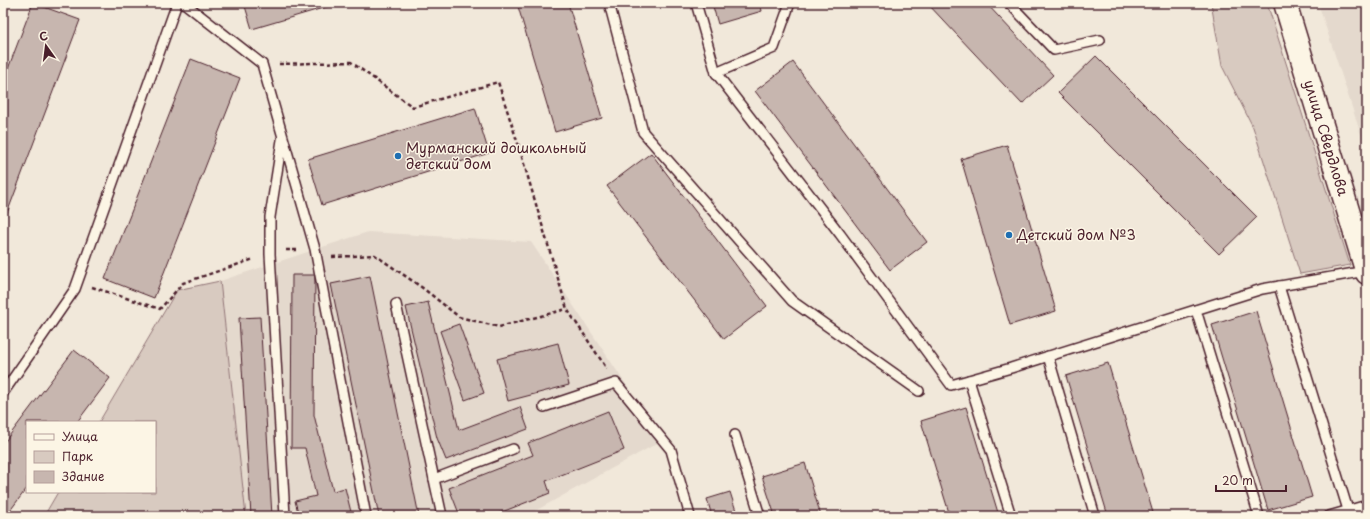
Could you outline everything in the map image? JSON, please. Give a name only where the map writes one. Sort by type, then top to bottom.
[{"type":"street","name":"улица Свердлова","points":[[1285,3],[1367,272]]},
{"type":"lane","points":[[3,393],[75,289],[177,3]]},
{"type":"lane","points":[[184,3],[262,64],[315,249],[366,516]]},
{"type":"lane","points":[[609,3],[643,132],[792,300],[919,391]]},
{"type":"lane","points":[[696,3],[716,73],[840,234],[951,385],[1262,289],[1367,272]]},
{"type":"lane","points":[[716,73],[774,48],[790,3]]},
{"type":"lane","points":[[1009,3],[1054,50],[1100,40]]},
{"type":"lane","points":[[283,137],[270,217],[270,254],[285,516]]},
{"type":"lane","points":[[1279,286],[1348,510]]},
{"type":"lane","points":[[396,304],[442,516]]},
{"type":"lane","points":[[1196,310],[1259,516]]},
{"type":"lane","points":[[1048,356],[1095,516]]},
{"type":"lane","points":[[969,380],[1010,516]]},
{"type":"lane","points":[[544,407],[616,383],[671,450],[690,516]]},
{"type":"lane","points":[[735,435],[760,516]]},
{"type":"lane","points":[[434,479],[513,449]]},
{"type":"lane","points":[[1329,516],[1367,505]]},
{"type":"path","points":[[262,64],[351,62],[413,107],[498,82],[567,309],[616,383]]},
{"type":"path","points":[[77,283],[160,309],[183,284],[270,254],[289,250],[315,249],[331,257],[375,255],[424,289],[459,317],[499,327],[567,309]]},
{"type":"shaded area","points":[[1318,3],[1367,3],[1367,153]]},
{"type":"shaded area","points":[[368,232],[531,242],[663,440],[526,516],[246,516],[220,281]]},
{"type":"green space","points":[[1211,3],[1267,3],[1350,265],[1300,274],[1253,127],[1222,66]]},
{"type":"green space","points":[[220,281],[246,516],[44,516],[57,493],[156,493],[156,421],[100,421],[177,290]]},
{"type":"building","points":[[33,3],[80,20],[3,224],[3,82]]},
{"type":"building","points":[[244,3],[340,3],[252,29]]},
{"type":"building","points":[[517,3],[568,3],[602,118],[555,132]]},
{"type":"building","points":[[712,3],[760,3],[762,11],[718,24]]},
{"type":"building","points":[[927,3],[986,3],[1053,75],[1022,104]]},
{"type":"building","points":[[1096,56],[1257,217],[1219,254],[1058,93]]},
{"type":"building","points":[[191,59],[240,78],[154,298],[105,279]]},
{"type":"building","points":[[793,62],[927,242],[890,270],[755,91]]},
{"type":"building","name":"Мурманский дошкольный детский дом","points":[[475,108],[489,153],[322,205],[308,159]]},
{"type":"building","name":"Детский дом №3","points":[[1007,145],[1056,311],[1010,325],[961,159]]},
{"type":"building","points":[[651,153],[767,306],[724,339],[607,186]]},
{"type":"building","points":[[292,275],[315,275],[314,415],[333,491],[345,488],[352,516],[299,516],[295,501],[316,496],[305,448],[291,448]]},
{"type":"building","points":[[370,276],[419,516],[379,516],[331,284]]},
{"type":"building","points":[[428,302],[459,430],[520,407],[528,429],[446,460],[437,438],[406,307]]},
{"type":"building","points":[[1256,311],[1312,497],[1268,510],[1212,325]]},
{"type":"building","points":[[260,317],[272,516],[251,516],[239,318]]},
{"type":"building","points":[[459,324],[484,393],[465,400],[440,331]]},
{"type":"building","points":[[558,343],[569,385],[508,401],[497,359]]},
{"type":"building","points":[[74,350],[110,378],[78,421],[26,421],[26,489],[6,516],[3,516],[3,444]]},
{"type":"building","points":[[1108,363],[1154,516],[1108,516],[1066,376]]},
{"type":"building","points":[[966,407],[999,516],[950,516],[921,421]]},
{"type":"building","points":[[608,411],[624,450],[546,481],[550,493],[492,516],[460,516],[449,488],[533,455],[528,443]]},
{"type":"building","points":[[805,463],[821,516],[775,516],[762,476]]},
{"type":"building","points":[[730,492],[737,514],[732,516],[712,516],[707,499]]},
{"type":"place","name":"Мурманский дошкольный детский дом","points":[[398,156]]},
{"type":"place","name":"Детский дом №3","points":[[1009,235]]}]
